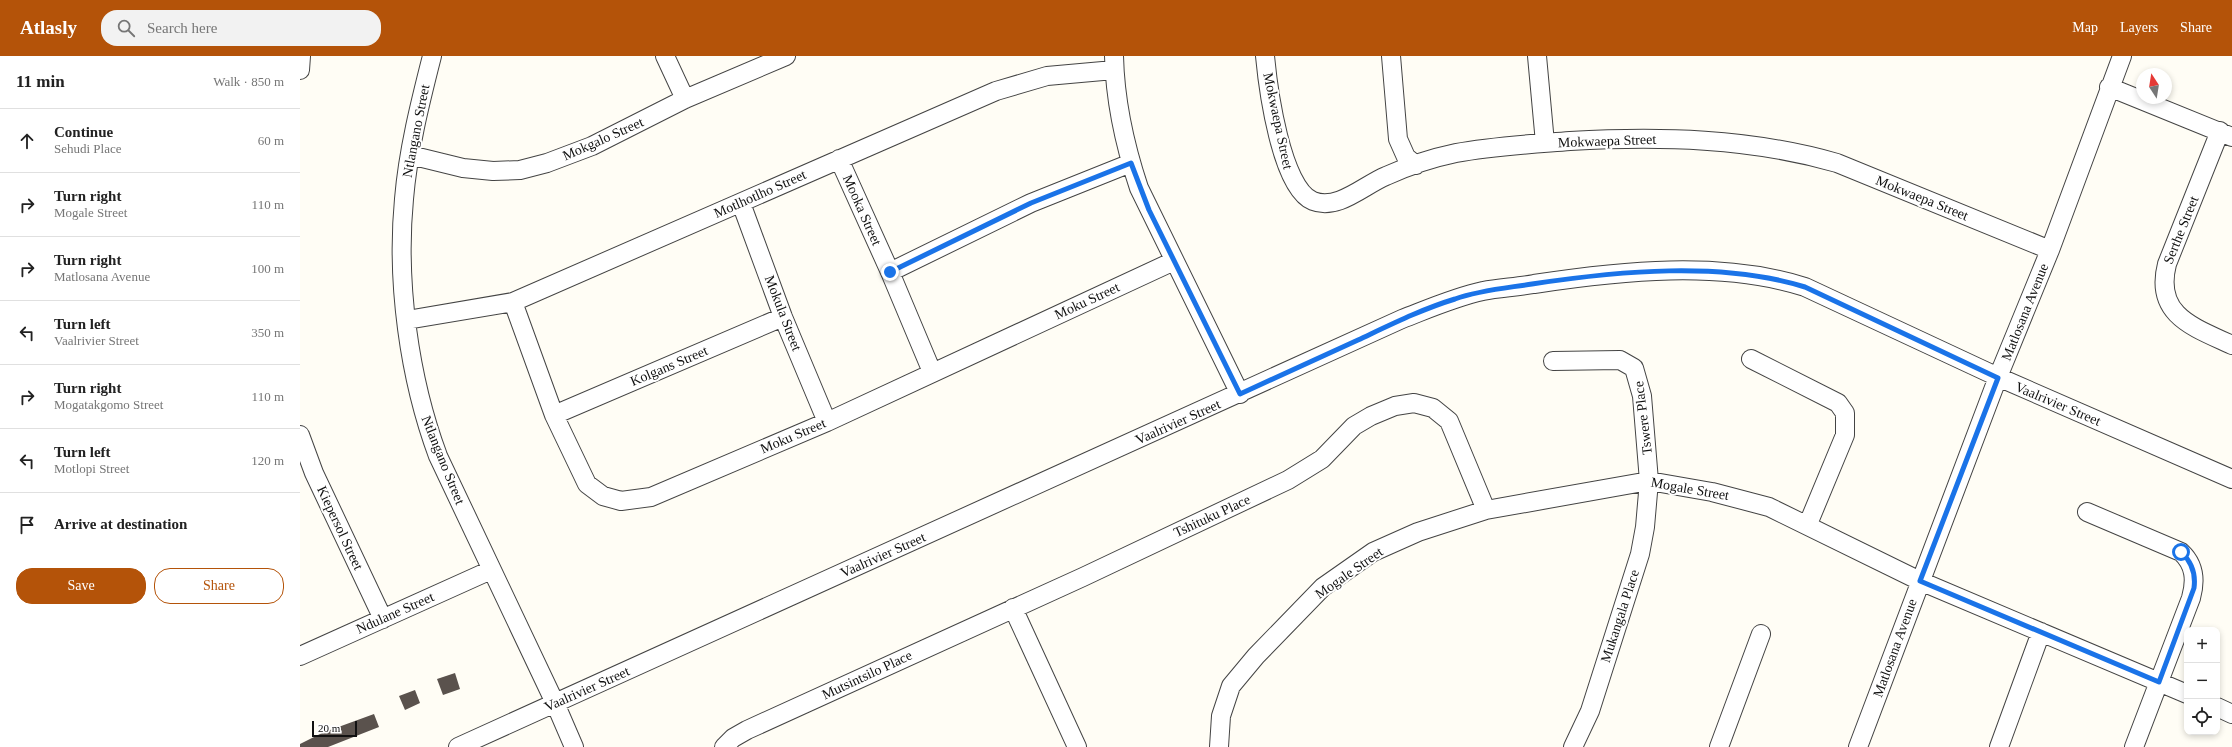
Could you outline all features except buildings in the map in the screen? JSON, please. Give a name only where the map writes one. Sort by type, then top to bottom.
[{"type":"street","points":[[300,70],[301,56]]},
{"type":"street","name":"Ntlangano Street","points":[[432,56],[410,155],[402,237],[407,320],[415,380],[426,422],[438,456],[555,703],[574,747]]},
{"type":"street","points":[[665,56],[686,100]]},
{"type":"street","name":"Mokgalo Street","points":[[410,155],[463,168],[492,171],[520,170],[547,163],[592,146],[686,100],[786,56]]},
{"type":"street","name":"Mokwaepa Street","points":[[1265,56],[1275,119],[1287,170],[1296,187],[1304,196],[1313,201],[1326,203],[1341,200],[1387,175],[1441,156],[1476,149],[1612,139],[1668,139],[1768,146],[1802,153],[1837,163],[2050,250]]},
{"type":"street","points":[[1391,56],[1398,139],[1406,157],[1416,165]]},
{"type":"street","points":[[1537,56],[1545,143]]},
{"type":"street","name":"Matlosana Avenue","points":[[1858,747],[1998,378],[2050,250],[2109,87],[2122,56]]},
{"type":"street","points":[[1114,63],[1131,163],[1140,188],[1174,261],[1240,394]]},
{"type":"street","name":"Motlhotlho Street","points":[[407,320],[513,302],[1002,89],[1047,76],[1114,63]]},
{"type":"street","points":[[2109,87],[2226,134]]},
{"type":"street","name":"Serthe Street","points":[[2226,134],[2167,264],[2164,284],[2169,305],[2178,317],[2188,324],[2232,344]]},
{"type":"street","name":"Mooka Street","points":[[839,159],[890,272],[932,372]]},
{"type":"street","points":[[890,272],[1031,203],[1131,163]]},
{"type":"street","name":"Mokula Street","points":[[741,203],[784,317],[827,422]]},
{"type":"street","name":"Moku Street","points":[[513,302],[554,415],[587,484],[603,496],[621,501],[651,497],[827,422],[1174,261]]},
{"type":"street","name":"Vaalrivier Street","points":[[458,747],[1240,394],[1402,319],[1455,299],[1482,291],[1573,278],[1636,272],[1727,273],[1780,279],[1805,287],[1998,378],[2232,479]]},
{"type":"street","name":"Kolgans Street","points":[[554,415],[784,317]]},
{"type":"street","points":[[1751,359],[1838,403],[1845,413],[1845,435],[1808,524]]},
{"type":"street","name":"Tswere Place","points":[[1553,361],[1620,360],[1634,368],[1642,396],[1649,480]]},
{"type":"street","name":"Tshituku Place","points":[[1013,608],[1288,480],[1322,459],[1354,426],[1371,416],[1405,403],[1414,403],[1433,408],[1449,421],[1486,510]]},
{"type":"street","name":"Kiepersol Street","points":[[300,435],[314,473],[383,619]]},
{"type":"street","name":"Mogale Street","points":[[1219,747],[1221,716],[1231,686],[1256,656],[1323,587],[1373,552],[1418,532],[1486,510],[1649,480],[1742,498],[1769,507],[1808,524],[1920,581],[2184,693]]},
{"type":"street","name":"Mukangala Place","points":[[1573,747],[1590,711],[1640,554],[1649,480]]},
{"type":"street","points":[[2087,512],[2181,552],[2192,565],[2194,588],[2134,747]]},
{"type":"street","name":"Ndulane Street","points":[[300,656],[491,570]]},
{"type":"street","points":[[1013,608],[1077,747]]},
{"type":"street","name":"Mutsintsilo Place","points":[[724,747],[733,738],[747,730],[1013,608]]},
{"type":"street","points":[[1999,747],[2042,632]]},
{"type":"street","points":[[1719,747],[1761,634]]},
{"type":"street","points":[[2220,708],[2232,714]]},
{"type":"route","points":[[890,272],[1031,203],[1131,163],[1149,210],[1240,394],[1402,319],[1455,299],[1482,291],[1573,278],[1636,272],[1727,273],[1758,275],[1780,279],[1805,287],[1998,378],[1920,581],[2159,682],[2194,588],[2195,582],[2192,565],[2188,558],[2181,552]]}]
